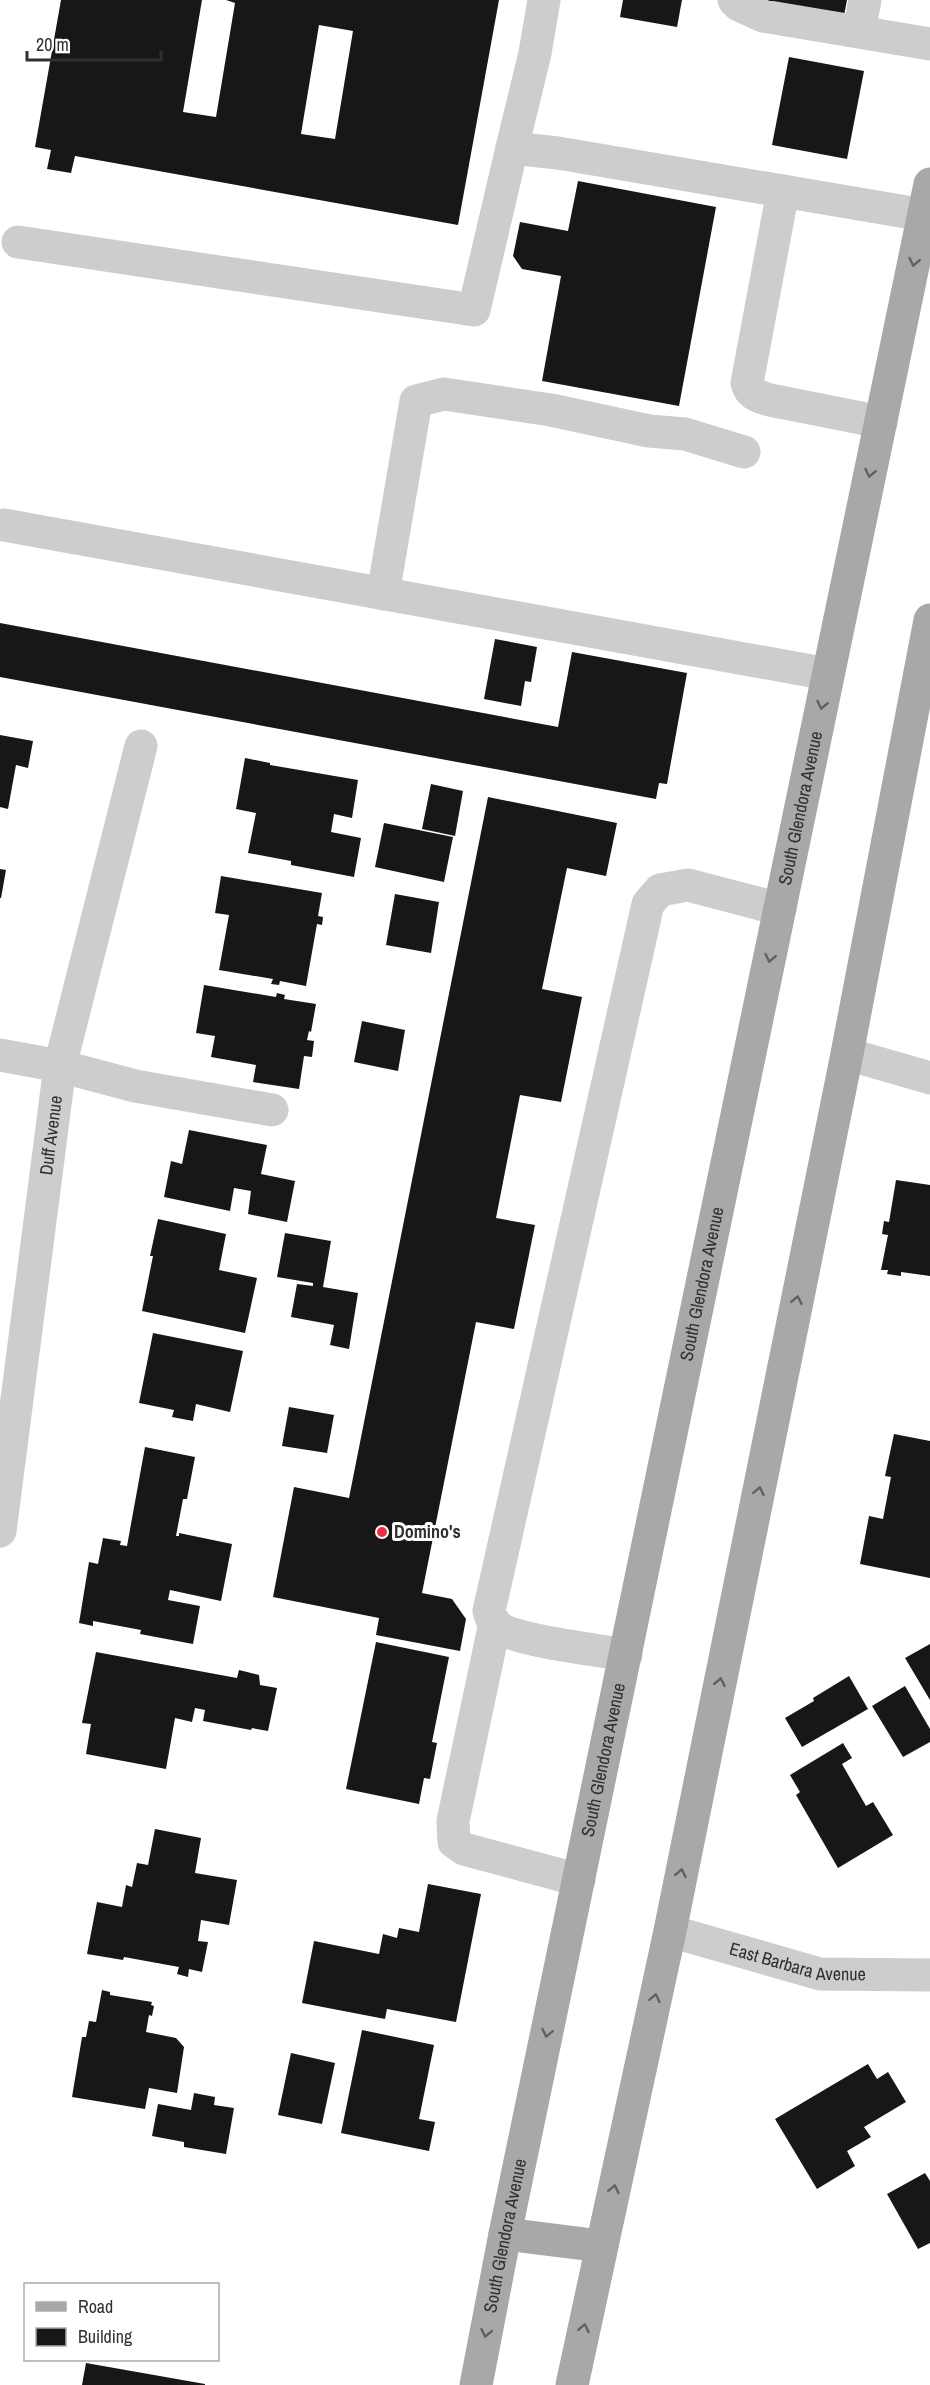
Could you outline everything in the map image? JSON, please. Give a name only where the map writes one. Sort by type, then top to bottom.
[{"type":"main road","name":"South Glendora Avenue","points":[[476,2385],[505,2234],[927,199]]},
{"type":"main road","points":[[572,2385],[670,1931],[847,1054],[930,620]]},
{"type":"main road","points":[[505,2234],[601,2246]]},
{"type":"street","points":[[18,242],[474,310],[535,53],[544,0]]},
{"type":"street","points":[[734,0],[739,5],[763,16],[862,16],[930,44]]},
{"type":"street","points":[[512,148],[558,153],[783,191],[927,199]]},
{"type":"street","points":[[783,191],[747,383],[749,390],[755,396],[770,400],[881,422]]},
{"type":"street","points":[[383,594],[416,401],[444,394],[530,407],[649,431],[685,434],[744,452]]},
{"type":"street","points":[[4,525],[828,674]]},
{"type":"street","name":"Duff Avenue","points":[[0,1531],[60,1066],[141,746]]},
{"type":"street","points":[[626,1655],[516,1635],[498,1627],[491,1620],[489,1611],[648,904],[660,890],[688,885],[780,909]]},
{"type":"street","points":[[847,1054],[930,1078]]},
{"type":"street","points":[[0,1055],[60,1066],[135,1086],[272,1110]]},
{"type":"street","points":[[495,1623],[453,1821],[454,1842],[464,1849],[579,1881]]},
{"type":"street","name":"East Barbara Avenue","points":[[670,1931],[820,1974],[930,1975]]},
{"type":"building","points":[[61,0],[202,0],[183,112],[216,117],[235,3],[226,0],[499,0],[458,225],[75,156],[71,173],[47,169],[51,150],[35,147]],"holes":[[[319,25],[353,31],[335,139],[301,134]]]},
{"type":"building","points":[[623,0],[682,0],[677,27],[620,17]]},
{"type":"building","points":[[760,0],[847,0],[843,21]]},
{"type":"building","points":[[789,57],[864,71],[847,159],[772,145]]},
{"type":"building","points":[[578,181],[716,207],[679,406],[542,381],[561,276],[522,269],[513,256],[520,222],[568,231]]},
{"type":"building","points":[[0,623],[558,727],[572,652],[687,673],[667,784],[659,783],[656,799],[0,677]]},
{"type":"building","points":[[495,639],[537,647],[531,682],[525,681],[521,706],[484,699]]},
{"type":"building","points":[[0,735],[33,741],[28,768],[16,765],[8,809],[0,807]]},
{"type":"building","points":[[245,758],[270,763],[270,765],[358,780],[352,818],[334,814],[331,832],[361,838],[354,877],[291,865],[291,861],[248,853],[256,813],[236,809]]},
{"type":"building","points":[[431,784],[463,791],[455,836],[422,829]]},
{"type":"building","points":[[488,797],[617,823],[606,876],[567,868],[542,989],[582,997],[561,1102],[520,1095],[496,1218],[535,1225],[514,1329],[476,1322],[422,1593],[452,1599],[466,1619],[460,1651],[376,1635],[379,1618],[273,1597],[294,1487],[349,1498]]},
{"type":"building","points":[[384,823],[453,837],[444,882],[375,867]]},
{"type":"building","points":[[0,869],[6,870],[1,898],[0,898]]},
{"type":"building","points":[[221,876],[322,893],[318,916],[323,917],[322,925],[317,924],[306,986],[280,981],[279,985],[271,984],[273,979],[219,970],[229,915],[215,913]]},
{"type":"building","points":[[395,894],[439,902],[431,953],[386,945]]},
{"type":"building","points":[[204,985],[276,997],[277,993],[285,995],[284,999],[316,1004],[311,1032],[309,1031],[307,1040],[314,1041],[312,1057],[304,1056],[299,1089],[253,1082],[256,1065],[211,1057],[215,1036],[196,1033]]},
{"type":"building","points":[[362,1021],[405,1030],[398,1071],[354,1062]]},
{"type":"building","points":[[189,1130],[267,1145],[261,1174],[295,1181],[287,1222],[248,1214],[251,1191],[234,1188],[230,1211],[164,1197],[171,1161],[182,1164]]},
{"type":"building","points":[[896,1180],[930,1185],[930,1276],[901,1272],[901,1276],[887,1274],[888,1270],[881,1270],[888,1235],[882,1234],[884,1221],[889,1222]]},
{"type":"building","points":[[158,1219],[226,1234],[219,1270],[257,1278],[245,1333],[142,1311]]},
{"type":"building","points":[[285,1233],[331,1241],[323,1287],[358,1293],[349,1349],[330,1345],[334,1325],[291,1317],[297,1284],[313,1286],[313,1283],[277,1277]]},
{"type":"building","points":[[153,1333],[243,1351],[230,1412],[196,1404],[193,1421],[172,1417],[174,1410],[139,1403]]},
{"type":"building","points":[[289,1407],[334,1415],[327,1453],[282,1446]]},
{"type":"building","points":[[894,1434],[930,1441],[930,1578],[860,1564],[869,1516],[883,1519],[891,1477],[885,1476]]},
{"type":"building","points":[[145,1447],[195,1457],[187,1499],[183,1499],[176,1536],[179,1536],[179,1533],[232,1544],[221,1601],[170,1590],[168,1600],[200,1606],[193,1644],[140,1634],[141,1630],[93,1621],[93,1626],[79,1623],[89,1562],[98,1564],[103,1538],[121,1541],[120,1545],[127,1546]]},
{"type":"building","points":[[376,1642],[449,1657],[432,1742],[437,1743],[430,1779],[424,1778],[419,1804],[346,1789]]},
{"type":"building","points":[[930,1644],[930,1700],[905,1658]]},
{"type":"building","points":[[96,1652],[237,1678],[239,1670],[259,1675],[260,1685],[277,1688],[268,1731],[203,1721],[205,1710],[195,1708],[192,1722],[175,1718],[166,1769],[86,1754],[91,1724],[82,1723]]},
{"type":"building","points":[[849,1676],[868,1709],[802,1747],[785,1718]]},
{"type":"building","points":[[905,1686],[930,1729],[930,1742],[903,1757],[872,1706]]},
{"type":"building","points":[[843,1743],[852,1758],[842,1764],[866,1806],[873,1802],[893,1835],[838,1868],[796,1795],[800,1792],[790,1775]]},
{"type":"building","points":[[155,1829],[201,1838],[195,1873],[237,1880],[229,1925],[201,1920],[198,1941],[208,1942],[202,1972],[189,1969],[188,1977],[177,1974],[179,1967],[124,1957],[123,1960],[87,1954],[97,1902],[122,1907],[126,1885],[132,1887],[137,1863],[148,1865]]},
{"type":"building","points":[[428,1884],[481,1894],[456,2022],[387,2009],[385,2019],[302,2003],[314,1941],[379,1954],[383,1934],[397,1938],[399,1928],[419,1932]]},
{"type":"building","points":[[102,1990],[110,1992],[110,1995],[152,2002],[151,2005],[154,2006],[152,2016],[149,2015],[146,2032],[176,2038],[184,2047],[177,2093],[149,2088],[145,2109],[72,2097],[82,2037],[86,2037],[89,2021],[96,2022]]},
{"type":"building","points":[[362,2030],[434,2045],[419,2119],[435,2122],[429,2151],[341,2133]]},
{"type":"building","points":[[291,2053],[335,2063],[322,2124],[278,2115]]},
{"type":"building","points":[[868,2064],[877,2079],[888,2072],[906,2102],[864,2127],[871,2137],[847,2151],[855,2166],[817,2189],[775,2119]]},
{"type":"building","points":[[194,2093],[215,2097],[214,2105],[234,2108],[226,2154],[184,2147],[184,2142],[152,2136],[158,2104],[191,2110]]},
{"type":"building","points":[[925,2173],[930,2181],[930,2243],[918,2249],[887,2194]]},
{"type":"building","points":[[86,2363],[205,2384],[205,2385],[82,2385]]},
{"type":"place","name":"Domino's","points":[[382,1532]]}]
